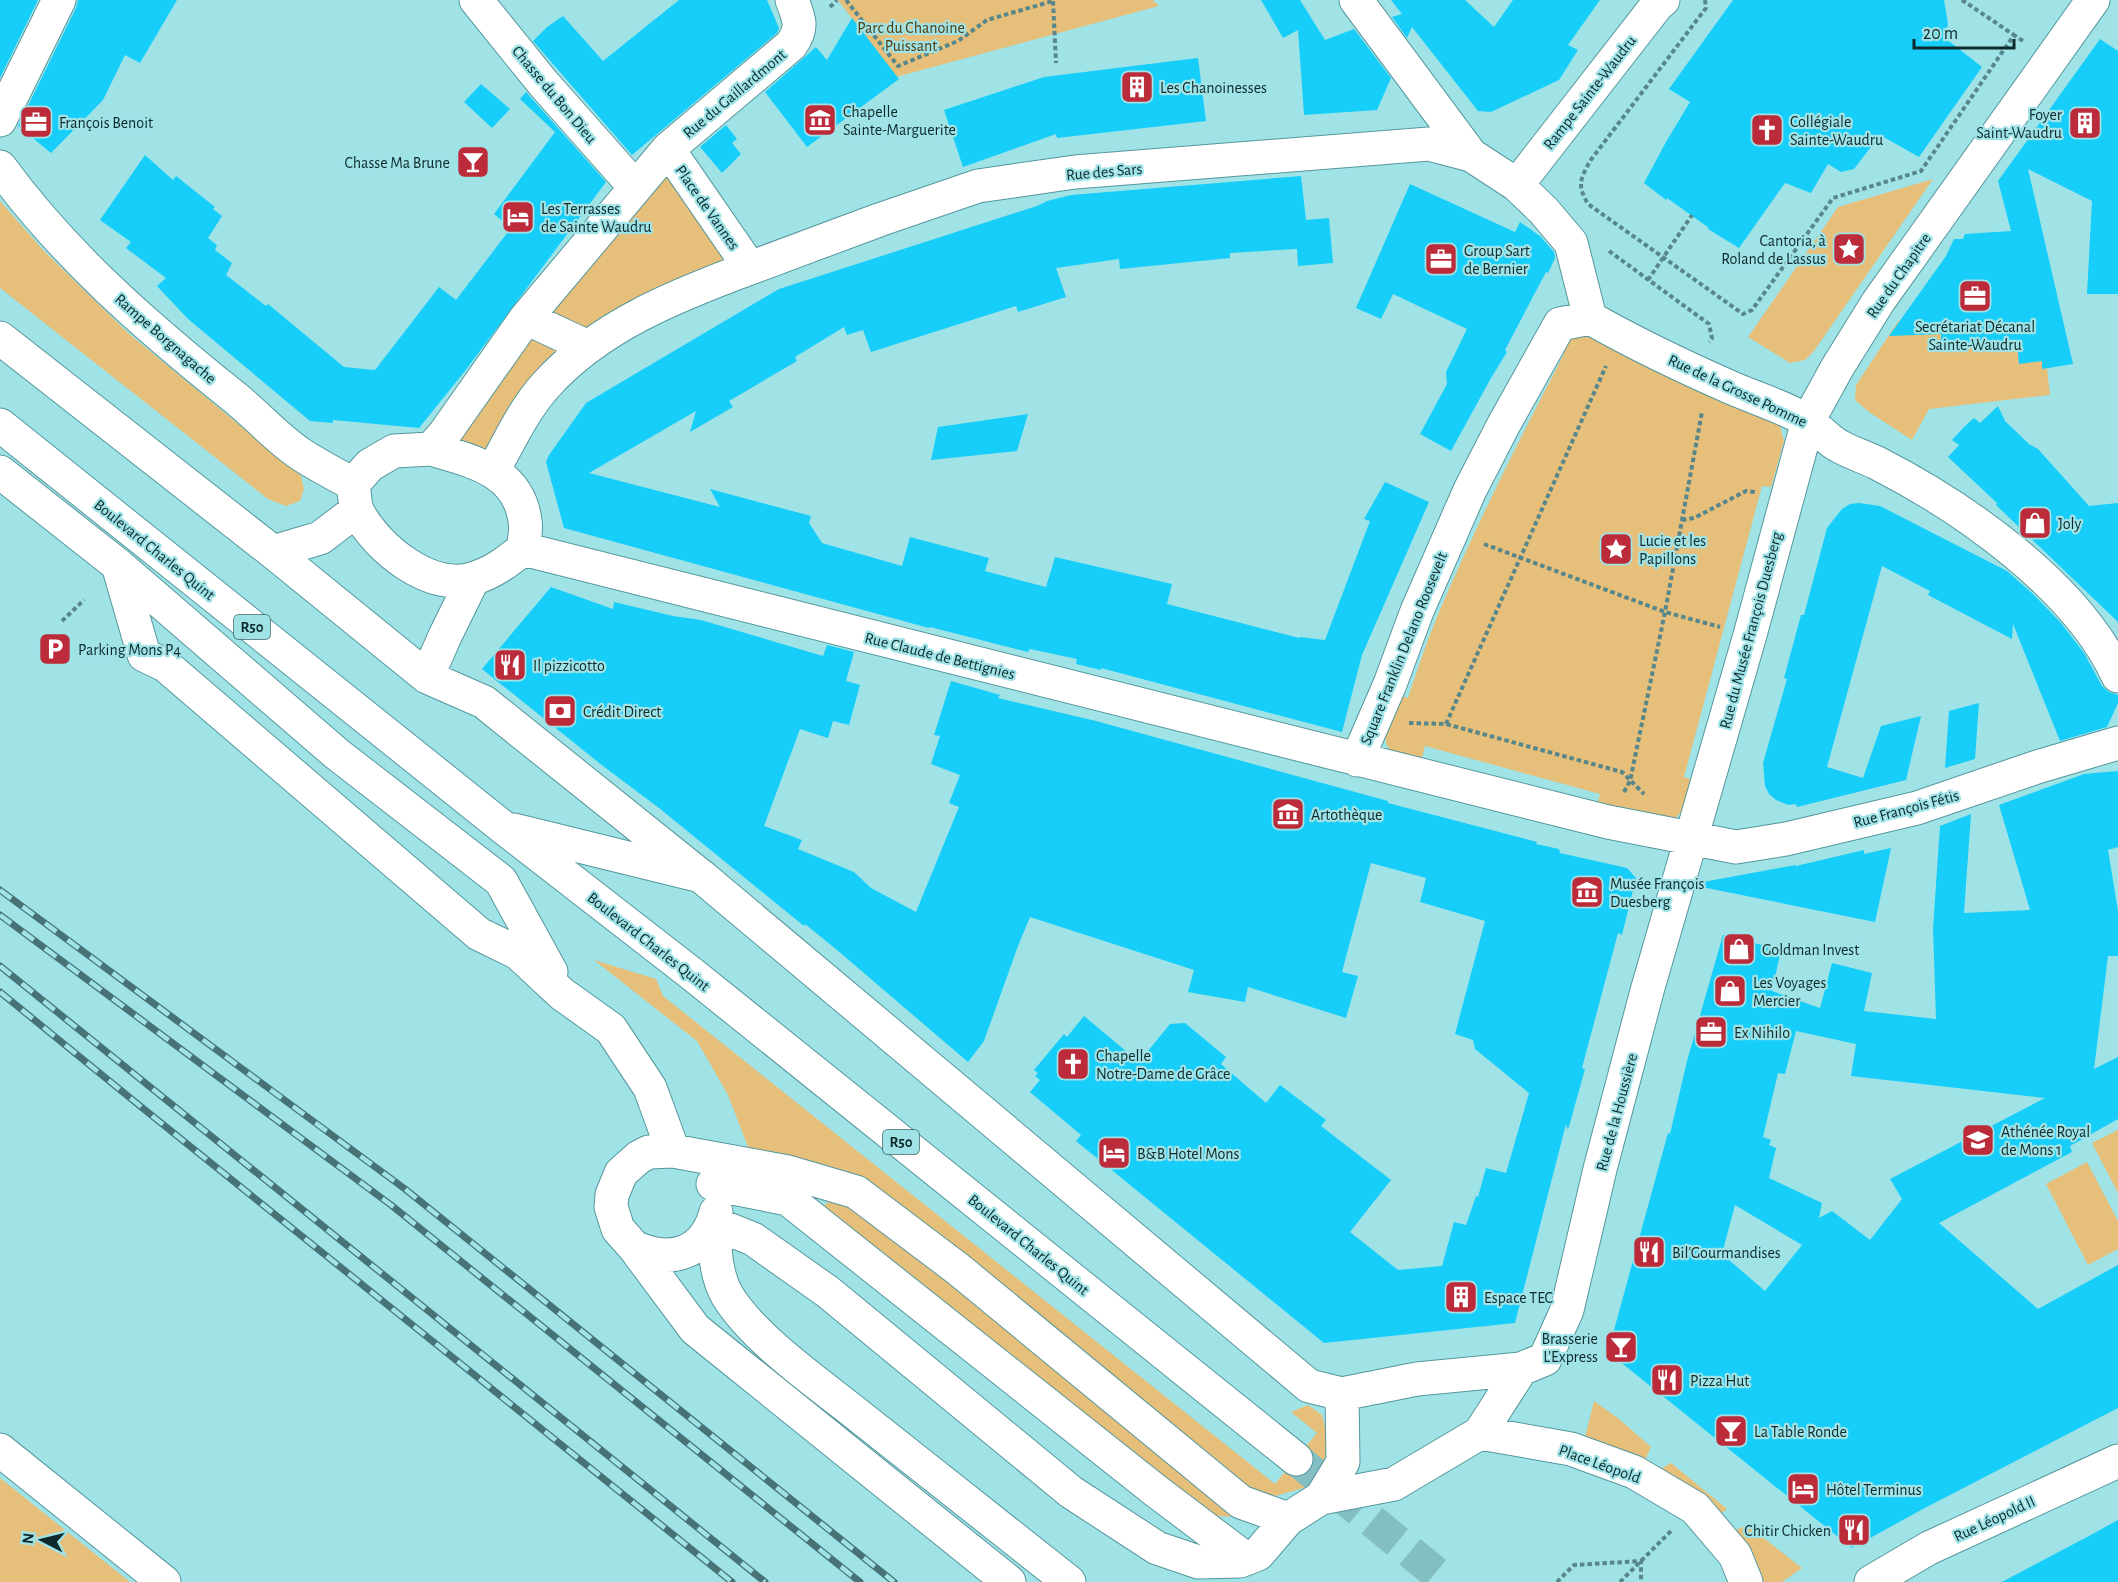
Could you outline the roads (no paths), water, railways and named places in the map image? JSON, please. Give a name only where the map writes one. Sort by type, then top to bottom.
[{"type":"main road","points":[[0,120],[59,0]]},
{"type":"main road","name":"Chasse du Bon Dieu","points":[[476,0],[543,83],[635,187]]},
{"type":"main road","name":"Rue du Gaillardmont","points":[[668,149],[791,45],[799,34],[800,21],[792,0]]},
{"type":"main road","points":[[1356,0],[1471,155],[1517,185],[1544,211],[1571,243],[1590,318]]},
{"type":"main road","name":"Rampe Sainte-Waudru","points":[[1517,185],[1657,5],[1664,0]]},
{"type":"main road","name":"Rue du Chapitre","points":[[1808,421],[1837,368],[1878,302],[2093,0]]},
{"type":"main road","name":"Rue des Sars","points":[[750,268],[978,186],[1075,172],[1429,144],[1471,155]]},
{"type":"main road","name":"Place de Vannes","points":[[431,449],[445,433],[526,318],[668,149],[750,268],[690,291],[630,321],[588,347],[545,386],[516,429],[494,471]]},
{"type":"main road","name":"Rampe Borgnagache","points":[[0,166],[16,189],[69,249],[172,347],[355,497]]},
{"type":"main road","points":[[526,318],[588,347]]},
{"type":"main road","name":"Rue de la Grosse Pomme","points":[[1590,318],[1708,377],[1808,421],[1838,445],[1877,463],[1958,510],[2025,560],[2056,590],[2094,635],[2118,676]]},
{"type":"main road","name":"Square Franklin Delano Roosevelt","points":[[1590,318],[1560,324],[1504,424],[1452,531],[1417,611],[1390,684],[1394,712],[1358,760],[1608,822],[1690,838]]},
{"type":"main road","points":[[0,338],[273,552],[427,677],[484,702],[701,876],[1309,1386],[1342,1394],[1417,1380],[1521,1369]]},
{"type":"main road","name":"Rue du Musée François Duesberg","points":[[1690,838],[1750,635],[1808,421]]},
{"type":"main road","name":"Boulevard Charles Quint","points":[[0,425],[504,828],[692,974],[1296,1459]]},
{"type":"main road","points":[[273,552],[320,538],[355,497],[370,465],[394,451],[431,449],[469,460],[494,471],[518,494],[526,522],[523,549],[500,567],[473,579],[444,580],[420,573],[377,540],[355,497]]},
{"type":"main road","points":[[0,472],[118,565],[337,754],[501,881],[562,994]]},
{"type":"main road","name":"Rue Claude de Bettignies","points":[[523,549],[1358,760]]},
{"type":"main road","points":[[118,565],[144,655],[165,665],[479,934],[518,953],[562,994],[611,1029],[650,1088],[673,1151]]},
{"type":"main road","points":[[427,677],[473,579]]},
{"type":"main road","name":"Rue François Fétis","points":[[1690,838],[1736,847],[1786,839],[1928,804],[2037,767],[2118,743]]},
{"type":"main road","points":[[504,828],[701,876]]},
{"type":"main road","name":"Rue de la Houssière","points":[[1521,1369],[1545,1359],[1567,1310],[1603,1158],[1690,838]]},
{"type":"main road","points":[[673,1151],[698,1162],[713,1184],[717,1197],[713,1224],[720,1277],[727,1294],[750,1324],[798,1368],[1069,1582]]},
{"type":"main road","points":[[1009,1582],[695,1329],[618,1229],[611,1207],[615,1183],[621,1173],[639,1157],[650,1152],[673,1151],[788,1172],[856,1192],[958,1269],[1241,1502],[1288,1519]]},
{"type":"main road","points":[[713,1184],[788,1199],[1156,1491],[1246,1559]]},
{"type":"main road","points":[[713,1224],[753,1239],[828,1292],[1071,1492],[1157,1548],[1198,1562],[1240,1561],[1258,1554],[1288,1519],[1321,1498],[1394,1484],[1480,1433],[1521,1369]]},
{"type":"main road","points":[[634,1247],[656,1255],[679,1254],[693,1248],[705,1237],[713,1224]]},
{"type":"main road","points":[[1321,1498],[1342,1462],[1342,1394]]},
{"type":"main road","name":"Place Léopold","points":[[1480,1433],[1571,1449],[1634,1472],[1695,1508],[1735,1555],[1746,1582]]},
{"type":"main road","points":[[0,1450],[164,1582]]},
{"type":"main road","name":"Rue Léopold II","points":[[1872,1581],[1929,1548],[2118,1461]]},
{"type":"tunnel","points":[[1296,1459],[1447,1582]]},
{"type":"railway","points":[[0,890],[405,1189],[894,1582]]},
{"type":"railway","points":[[0,915],[391,1205],[860,1582]]},
{"type":"railway","points":[[0,966],[765,1582]]},
{"type":"railway","points":[[0,992],[732,1582]]},
{"type":"place","name":"Les Chanoinesses","points":[[1137,87]]},
{"type":"place","name":"Chapelle Sainte-Marguerite","points":[[820,120]]},
{"type":"place","name":"François Benoit","points":[[36,122]]},
{"type":"place","name":"Foyer Saint-Waudru","points":[[2085,123]]},
{"type":"place","name":"Collégiale Sainte-Waudru","points":[[1767,130]]},
{"type":"place","name":"Chasse Ma Brune","points":[[473,162]]},
{"type":"place","name":"Les Terrasses de Sainte Waudru","points":[[518,217]]},
{"type":"place","name":"Cantoria, à Roland de Lassus","points":[[1849,249]]},
{"type":"place","name":"Group Sart de Bernier","points":[[1441,259]]},
{"type":"place","name":"Secrétariat Décanal Sainte-Waudru","points":[[1975,296]]},
{"type":"place","name":"Joly","points":[[2035,523]]},
{"type":"place","name":"Lucie et les Papillons","points":[[1616,549]]},
{"type":"place","name":"Parking Mons P4","points":[[55,649]]},
{"type":"place","name":"Il pizzicotto","points":[[510,665]]},
{"type":"place","name":"Crédit Direct","points":[[560,711]]},
{"type":"place","name":"Artothèque","points":[[1288,814]]},
{"type":"place","name":"Musée François Duesberg","points":[[1587,892]]},
{"type":"place","name":"Goldman Invest","points":[[1739,949]]},
{"type":"place","name":"Les Voyages Mercier","points":[[1730,991]]},
{"type":"place","name":"Ex Nihilo","points":[[1711,1032]]},
{"type":"place","name":"Chapelle Notre-Dame de Grâce","points":[[1073,1064]]},
{"type":"place","name":"Athénée Royal de Mons 1","points":[[1978,1140]]},
{"type":"place","name":"B&B Hotel Mons","points":[[1114,1153]]},
{"type":"place","name":"Bil'Gourmandises","points":[[1649,1252]]},
{"type":"place","name":"Espace TEC","points":[[1461,1297]]},
{"type":"place","name":"Brasserie L’Express","points":[[1621,1347]]},
{"type":"place","name":"Pizza Hut","points":[[1667,1380]]},
{"type":"place","name":"La Table Ronde","points":[[1731,1431]]},
{"type":"place","name":"Hôtel Terminus","points":[[1803,1489]]},
{"type":"place","name":"Chitir Chicken","points":[[1854,1530]]},
{"type":"park label","name":"Parc du Chanoine Puissant","points":[[911,36]]}]
